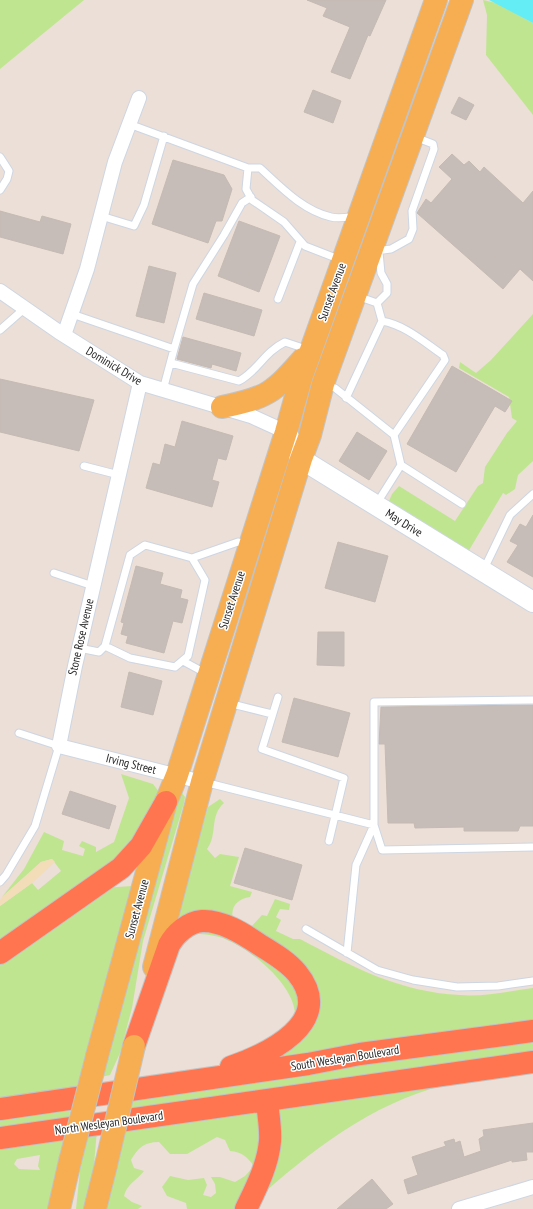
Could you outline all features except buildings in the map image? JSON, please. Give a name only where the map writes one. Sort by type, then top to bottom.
[{"type":"highway","points":[[0,953],[121,868],[141,846],[166,802]]},
{"type":"highway","points":[[0,1109],[158,1086],[240,1064],[287,1040],[302,1024],[306,1017],[309,1007],[308,995],[300,978],[283,960],[242,934],[208,921],[193,923],[173,938],[169,945],[134,1046]]},
{"type":"highway","name":"South Wesleyan Boulevard","points":[[158,1086],[308,1064],[360,1054],[533,1031]]},
{"type":"highway","points":[[246,1209],[254,1193],[268,1151],[270,1140],[267,1101],[533,1062]]},
{"type":"highway","name":"North Wesleyan Boulevard","points":[[0,1138],[267,1101]]},
{"type":"main road","name":"Sunset Avenue","points":[[59,1209],[70,1161],[166,802],[209,674],[286,432],[301,378],[435,3]]},
{"type":"main road","name":"Sunset Avenue","points":[[95,1209],[172,891],[190,836],[202,782],[301,459],[310,435],[323,384],[355,296],[375,251],[412,136],[459,7]]},
{"type":"main road","points":[[222,407],[250,402],[265,396],[285,380],[311,350]]},
{"type":"main road","name":"May Drive","points":[[286,432],[301,459],[533,602]]},
{"type":"street","points":[[64,335],[87,269],[115,162],[139,98]]},
{"type":"street","name":"Dominick Drive","points":[[0,291],[64,335],[140,384],[251,416],[286,432]]},
{"type":"street","name":"Stone Rose Avenue","points":[[59,746],[79,648],[140,384]]},
{"type":"street","name":"Irving Street","points":[[59,746],[202,782]]},
{"type":"street","points":[[459,1209],[533,1187]]},
{"type":"lane","points":[[130,124],[248,168],[260,168],[285,191],[306,206],[332,217],[359,216]]},
{"type":"lane","points":[[101,216],[134,226],[144,205],[164,136]]},
{"type":"lane","points":[[377,303],[387,293],[387,284],[381,273],[375,251],[391,249],[408,239],[413,229],[412,211],[434,149],[433,144],[412,136]]},
{"type":"lane","points":[[0,157],[9,170],[7,179],[0,190]]},
{"type":"lane","points":[[248,168],[246,189],[251,197],[284,222],[305,246],[343,260]]},
{"type":"lane","points":[[163,390],[194,284],[242,203],[251,197]]},
{"type":"lane","points":[[278,299],[300,242]]},
{"type":"lane","points":[[355,296],[377,303]]},
{"type":"lane","points":[[346,398],[382,320],[377,303]]},
{"type":"lane","points":[[0,330],[25,308]]},
{"type":"lane","points":[[72,314],[174,349]]},
{"type":"lane","points":[[382,320],[394,323],[413,335],[443,355],[445,360],[394,435]]},
{"type":"lane","points":[[171,363],[239,381],[250,375],[272,348],[285,342],[311,350]]},
{"type":"lane","points":[[323,384],[335,388],[394,435],[401,465],[462,504]]},
{"type":"lane","points":[[376,505],[401,465]]},
{"type":"lane","points":[[84,466],[119,475]]},
{"type":"lane","points":[[483,571],[510,515],[533,494]]},
{"type":"lane","points":[[79,648],[99,652],[105,646],[130,555],[145,545],[192,558],[238,542],[250,545]]},
{"type":"lane","points":[[105,646],[130,658],[175,667],[188,656],[205,580],[192,558]]},
{"type":"lane","points":[[54,573],[93,586]]},
{"type":"lane","points":[[183,660],[209,674]]},
{"type":"lane","points":[[278,697],[262,749],[344,778],[336,817],[329,841]]},
{"type":"lane","points":[[533,700],[374,702],[374,826],[382,850],[533,847]]},
{"type":"lane","points":[[227,702],[272,714]]},
{"type":"lane","points":[[19,733],[59,746]]},
{"type":"lane","name":"Stone Rose Avenue","points":[[0,882],[3,873],[35,826],[59,746]]},
{"type":"lane","points":[[202,782],[374,826]]},
{"type":"lane","points":[[347,953],[356,865],[374,826]]},
{"type":"lane","points":[[306,929],[377,970],[414,980],[457,987],[498,986],[533,981]]},
{"type":"green space","points":[[0,0],[84,0],[0,69]]},
{"type":"green space","points":[[483,0],[496,3],[533,23],[533,115],[486,55],[487,15]]},
{"type":"green space","points":[[533,314],[533,461],[518,475],[515,489],[506,495],[503,493],[468,552],[389,501],[392,494],[399,486],[455,521],[478,486],[483,483],[485,467],[507,433],[517,421],[512,418],[509,397],[459,368],[460,362],[476,373],[491,360]]},
{"type":"green space","points":[[121,774],[153,784],[159,792],[132,848],[0,945],[0,906],[32,883],[38,890],[61,871],[52,859],[41,862],[2,897],[24,869],[44,832],[64,841],[62,850],[83,856],[85,849],[79,846],[82,841],[96,847],[96,852],[114,842],[129,798]]},
{"type":"green space","points":[[182,793],[185,797],[184,803],[143,941],[132,1008],[120,1053],[110,1075],[101,1077],[109,1054],[122,996],[179,795]]},
{"type":"green space","points":[[220,799],[224,803],[219,808],[212,838],[207,849],[215,858],[220,854],[239,857],[230,886],[252,892],[250,897],[241,900],[236,904],[232,915],[233,920],[251,927],[262,915],[267,916],[275,899],[290,904],[289,910],[280,909],[276,917],[281,920],[276,931],[293,939],[300,939],[377,976],[417,989],[438,993],[469,995],[533,988],[533,1021],[277,1058],[291,1028],[295,1013],[292,1001],[277,978],[255,957],[230,941],[219,937],[201,934],[171,936],[208,807]]},
{"type":"green space","points":[[132,886],[84,1070],[75,1089],[0,1099],[0,956],[103,888]]},
{"type":"green space","points":[[533,1038],[533,1052],[123,1113],[126,1096]]},
{"type":"green space","points":[[445,1085],[389,1105],[363,1119],[338,1135],[290,1170],[246,1209],[187,1209],[186,1203],[167,1196],[162,1187],[170,1176],[188,1180],[204,1178],[207,1185],[203,1195],[211,1197],[216,1193],[215,1184],[211,1177],[220,1177],[235,1182],[245,1176],[254,1166],[249,1160],[238,1152],[230,1151],[225,1140],[217,1137],[187,1154],[170,1154],[159,1142],[149,1143],[142,1146],[131,1160],[134,1168],[144,1171],[130,1185],[124,1196],[132,1202],[142,1206],[138,1209],[104,1209],[119,1129]]},
{"type":"green space","points":[[72,1104],[68,1120],[0,1130],[0,1115]]},
{"type":"green space","points":[[97,1130],[93,1177],[86,1209],[76,1209],[84,1132]]},
{"type":"green space","points":[[64,1137],[51,1209],[0,1209],[0,1149]],"holes":[[[40,1155],[38,1166],[40,1170],[19,1169],[14,1164],[17,1159]]]},
{"type":"sand","points":[[52,859],[55,862],[32,883],[0,906],[0,900],[2,897],[41,862]]},
{"type":"water","points":[[489,0],[533,0],[533,23]]}]
